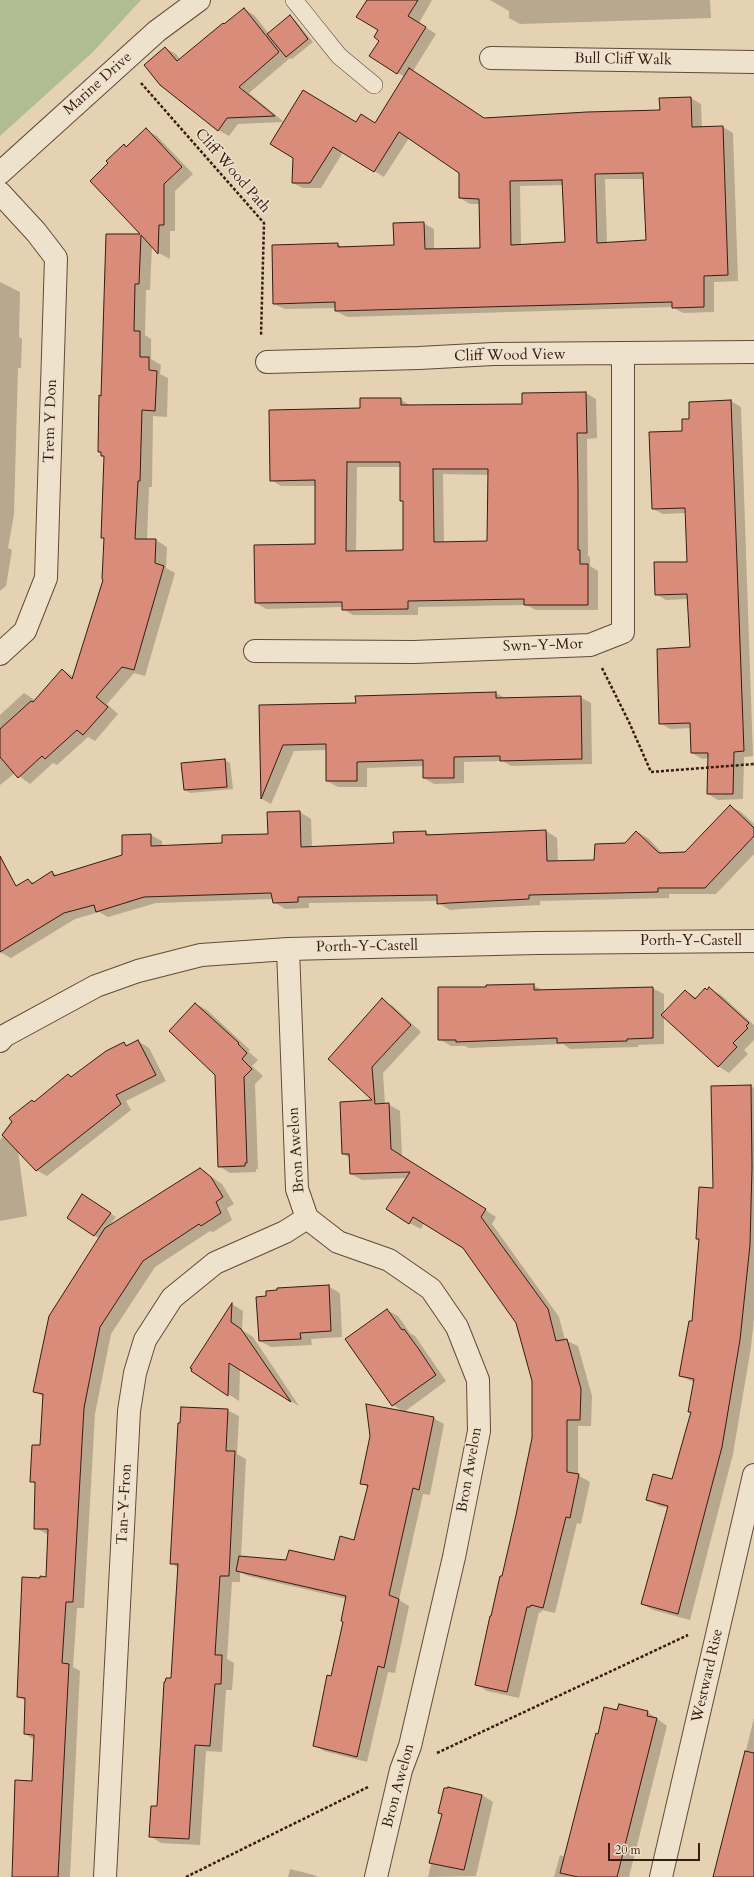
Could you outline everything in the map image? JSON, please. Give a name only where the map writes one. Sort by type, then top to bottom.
[{"type":"street","name":"Marine Drive","points":[[0,174],[156,30],[199,0]]},
{"type":"street","name":"Bull Cliff Walk","points":[[491,58],[754,62]]},
{"type":"street","name":"Trem Y Don","points":[[0,193],[36,232],[56,258],[46,578],[25,631],[0,654]]},
{"type":"street","name":"Cliff Wood View","points":[[267,362],[419,358],[494,354],[623,355],[754,352]]},
{"type":"street","name":"Swn-Y-Mor","points":[[255,651],[414,652],[590,645],[623,632],[623,355]]},
{"type":"street","name":"Porth-Y-Castell","points":[[1,1036],[96,986],[138,971],[201,955],[288,949],[536,943],[754,941]]},
{"type":"street","name":"Bron Awelon","points":[[288,949],[297,1189],[307,1218],[338,1242],[389,1260],[431,1289],[457,1327],[478,1380],[479,1431],[455,1550],[410,1746],[401,1770],[376,1877]]},
{"type":"street","name":"Tan-Y-Fron","points":[[105,1877],[129,1411],[135,1373],[145,1340],[172,1298],[215,1263],[285,1232],[307,1218]]},
{"type":"street","name":"Westward Rise","points":[[661,1877],[754,1475]]},
{"type":"lane","points":[[294,0],[339,56],[374,85]]},
{"type":"path","name":"Cliff Wood Path","points":[[122,62],[264,223],[260,359],[267,362]]},
{"type":"path","points":[[590,645],[629,722],[651,772],[754,764]]},
{"type":"path","points":[[186,1877],[401,1770],[721,1620]]},
{"type":"green space","points":[[0,0],[141,0],[93,52],[0,136]]},
{"type":"building","points":[[367,0],[418,0],[408,16],[426,27],[397,74],[369,56],[379,41],[374,37],[378,30],[356,17]]},
{"type":"building","points":[[244,8],[279,52],[239,87],[275,116],[227,118],[218,131],[160,85],[144,65],[165,47],[177,61],[223,23],[224,24]]},
{"type":"building","points":[[290,15],[308,39],[286,57],[267,34]]},
{"type":"building","points":[[409,68],[484,118],[587,112],[660,110],[659,98],[691,97],[692,127],[723,126],[728,275],[704,276],[704,307],[672,308],[672,302],[335,311],[335,302],[273,304],[272,245],[338,243],[338,247],[394,245],[393,223],[424,222],[425,249],[480,248],[479,199],[459,198],[459,173],[399,132],[374,172],[333,147],[310,183],[292,183],[293,158],[270,144],[303,90],[356,122],[361,114],[375,123]],"holes":[[[643,173],[646,240],[597,243],[595,174]],[[562,180],[565,242],[511,245],[510,181]]]},
{"type":"building","points":[[146,128],[182,167],[164,184],[164,225],[159,225],[158,254],[141,235],[139,284],[135,284],[134,331],[140,331],[140,357],[149,357],[149,370],[157,371],[155,411],[142,410],[140,481],[138,481],[135,539],[156,539],[155,563],[164,566],[134,670],[122,667],[96,697],[108,707],[83,735],[77,730],[45,759],[42,756],[18,778],[0,757],[0,729],[31,701],[33,702],[62,669],[72,679],[103,580],[104,538],[101,538],[104,456],[101,456],[101,452],[98,452],[106,234],[140,234],[90,181],[108,163],[106,161],[124,144],[126,147]]},
{"type":"building","points":[[586,392],[587,433],[577,433],[578,550],[580,550],[580,564],[588,564],[588,605],[524,605],[524,599],[408,601],[408,609],[342,610],[342,602],[255,603],[254,545],[315,544],[315,480],[270,481],[269,410],[360,408],[360,398],[401,398],[401,405],[522,404],[522,393]],"holes":[[[347,462],[400,462],[400,501],[403,501],[403,550],[346,551]],[[433,469],[488,469],[487,541],[434,542]]]},
{"type":"building","points":[[731,400],[744,751],[734,752],[733,794],[707,794],[708,753],[691,753],[690,723],[659,724],[657,649],[690,647],[687,594],[655,595],[654,562],[687,562],[685,508],[652,509],[649,432],[682,431],[682,419],[689,419],[689,402]]},
{"type":"building","points":[[496,692],[496,698],[581,696],[582,759],[500,761],[500,756],[454,757],[454,778],[423,778],[423,760],[357,762],[357,781],[326,781],[326,744],[283,745],[261,799],[259,705],[356,703],[355,696]]},
{"type":"building","points":[[225,759],[227,787],[184,790],[181,763]]},
{"type":"building","points":[[730,805],[754,828],[754,836],[705,888],[658,888],[658,892],[529,895],[529,899],[437,904],[437,895],[298,897],[298,902],[273,903],[271,893],[144,897],[96,912],[94,905],[64,913],[0,952],[0,856],[16,886],[28,879],[32,884],[52,871],[54,876],[122,855],[122,835],[151,834],[151,846],[222,843],[222,835],[268,834],[267,812],[300,811],[301,847],[394,843],[393,832],[426,831],[426,835],[546,830],[547,861],[594,860],[595,844],[625,843],[636,831],[659,853],[685,852]]},
{"type":"building","points":[[534,984],[534,990],[653,987],[653,1038],[627,1039],[627,1041],[557,1043],[557,1038],[456,1042],[456,1040],[438,1040],[438,987],[486,987],[486,985]]},
{"type":"building","points":[[709,987],[749,1023],[746,1026],[748,1028],[733,1043],[737,1047],[718,1067],[661,1015],[685,990],[695,999],[705,988],[707,990]]},
{"type":"building","points":[[382,998],[411,1025],[372,1067],[375,1104],[389,1103],[391,1149],[486,1209],[481,1217],[548,1309],[556,1341],[567,1339],[581,1389],[580,1420],[567,1420],[567,1472],[579,1474],[570,1518],[566,1517],[543,1608],[531,1605],[530,1607],[527,1607],[507,1692],[475,1685],[490,1616],[500,1576],[502,1576],[532,1438],[532,1381],[516,1323],[463,1248],[413,1217],[409,1224],[386,1209],[410,1172],[350,1174],[349,1154],[342,1154],[340,1102],[372,1100],[328,1059]]},
{"type":"building","points":[[195,1003],[239,1043],[238,1044],[247,1053],[242,1059],[252,1069],[244,1077],[247,1163],[245,1163],[245,1166],[218,1167],[215,1075],[169,1031]]},
{"type":"building","points":[[138,1040],[156,1075],[116,1095],[121,1104],[36,1171],[2,1135],[12,1122],[9,1118],[32,1100],[34,1102],[68,1074],[71,1077],[106,1051],[124,1042],[126,1046]]},
{"type":"building","points":[[751,1085],[752,1167],[750,1245],[740,1340],[722,1447],[678,1614],[641,1604],[668,1506],[646,1500],[653,1474],[672,1479],[691,1412],[688,1412],[694,1379],[679,1376],[689,1321],[692,1321],[699,1239],[696,1239],[699,1187],[713,1188],[711,1086]]},
{"type":"building","points":[[200,1168],[211,1177],[223,1197],[216,1202],[221,1213],[201,1226],[199,1224],[143,1261],[100,1327],[84,1408],[73,1602],[66,1602],[62,1663],[69,1664],[58,1877],[12,1877],[15,1780],[32,1781],[34,1735],[24,1734],[25,1698],[17,1697],[22,1577],[46,1577],[48,1529],[34,1529],[35,1482],[30,1482],[32,1445],[40,1445],[43,1394],[33,1392],[49,1316],[105,1228]]},
{"type":"building","points":[[82,1194],[111,1213],[94,1236],[67,1218]]},
{"type":"building","points":[[329,1285],[331,1331],[300,1333],[301,1339],[259,1341],[256,1297],[266,1296],[266,1291],[277,1290],[277,1288]]},
{"type":"building","points":[[232,1303],[231,1322],[241,1329],[291,1402],[229,1363],[228,1396],[191,1371],[192,1369],[190,1368]]},
{"type":"building","points":[[387,1309],[402,1330],[404,1329],[436,1375],[392,1406],[345,1339]]},
{"type":"building","points":[[366,1404],[434,1417],[419,1490],[413,1488],[389,1595],[399,1599],[384,1668],[378,1666],[357,1757],[313,1746],[327,1675],[331,1676],[343,1622],[341,1621],[346,1596],[236,1571],[239,1556],[286,1560],[289,1550],[334,1560],[340,1536],[354,1540],[368,1485],[360,1484],[370,1436]]},
{"type":"building","points":[[181,1407],[228,1409],[226,1451],[235,1451],[229,1576],[220,1576],[215,1655],[222,1655],[221,1684],[215,1684],[210,1746],[195,1745],[189,1839],[149,1837],[151,1806],[157,1806],[164,1682],[166,1678],[171,1678],[178,1564],[170,1564],[178,1423],[180,1423]]},
{"type":"building","points":[[619,1704],[648,1711],[647,1716],[657,1718],[617,1877],[578,1877],[560,1873],[604,1707],[617,1710]]},
{"type":"building","points":[[745,1751],[754,1753],[754,1877],[713,1877]]},
{"type":"building","points":[[448,1787],[482,1795],[464,1870],[429,1863],[442,1814],[438,1813],[444,1788]]}]
